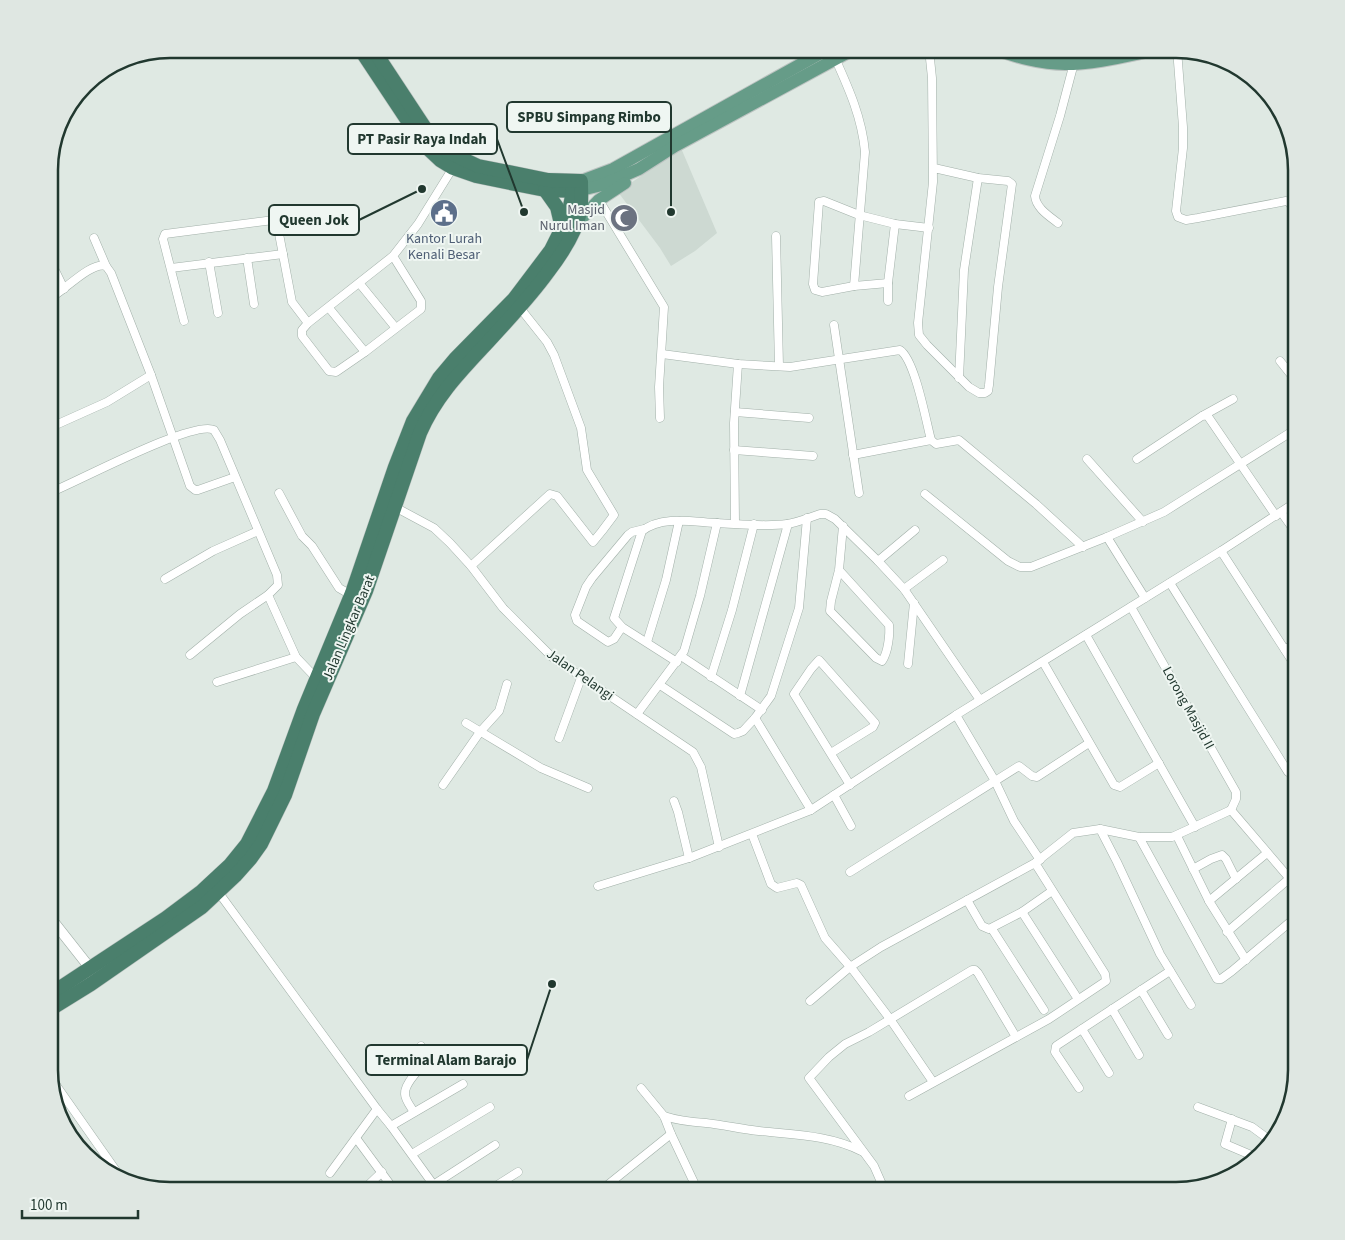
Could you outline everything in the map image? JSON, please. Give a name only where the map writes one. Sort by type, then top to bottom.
[{"type":"highway","points":[[366,58],[423,144],[434,155],[456,163],[577,186]]},
{"type":"highway","points":[[378,58],[431,137],[456,163],[476,176],[545,190],[577,186]]},
{"type":"highway","name":"Jalan Lingkar Barat","points":[[73,987],[90,968],[166,918],[202,891],[240,854],[274,791],[316,678],[389,504],[438,397],[520,308],[560,256],[577,223],[580,212],[577,186]]},
{"type":"highway","name":"Jalan Lingkar Barat","points":[[58,997],[185,920],[219,893],[252,858],[285,795],[313,714],[366,592],[389,504],[395,467],[410,429],[429,393],[455,359],[524,286],[551,250],[568,216],[577,186]]},
{"type":"highway","points":[[545,190],[557,207],[562,228]]},
{"type":"main road","points":[[577,186],[825,58]]},
{"type":"main road","points":[[1023,58],[1040,62],[1074,63],[1119,58]]},
{"type":"main road","points":[[577,186],[602,185],[639,169],[761,92]]},
{"type":"main road","points":[[577,223],[599,200],[628,180],[639,169]]},
{"type":"street","points":[[834,58],[858,115],[865,152],[854,286]]},
{"type":"street","points":[[930,58],[934,168],[918,323],[920,335],[927,345],[959,378],[985,394],[988,389],[998,287],[1012,184],[1008,181],[978,178],[934,168]]},
{"type":"street","points":[[1178,58],[1183,127],[1183,148],[1176,211],[1178,217],[1186,220],[1287,201]]},
{"type":"street","points":[[1058,223],[1044,213],[1035,200],[1035,196],[1074,63]]},
{"type":"street","points":[[393,256],[422,304],[419,311],[336,372],[329,371],[302,336],[302,330],[308,323],[360,284],[393,256],[418,224],[456,163]]},
{"type":"street","points":[[959,378],[964,270],[978,178]]},
{"type":"street","points":[[599,200],[662,302],[665,313],[659,387],[660,418]]},
{"type":"street","points":[[888,283],[854,286],[822,292],[814,288],[818,204],[820,201],[859,215],[895,224],[929,228]]},
{"type":"street","points":[[184,320],[163,238],[167,233],[276,218],[305,216]]},
{"type":"street","points":[[276,218],[292,302],[308,323]]},
{"type":"street","points":[[888,301],[888,283],[895,224]]},
{"type":"street","points":[[776,236],[779,366]]},
{"type":"street","points":[[94,238],[111,273],[151,375],[190,486],[195,490],[235,477]]},
{"type":"street","points":[[171,268],[283,254]]},
{"type":"street","points":[[247,258],[254,304]]},
{"type":"street","points":[[209,262],[218,313]]},
{"type":"street","points":[[58,293],[75,279],[100,265],[106,266]]},
{"type":"street","points":[[58,277],[64,289]]},
{"type":"street","points":[[360,284],[395,328]]},
{"type":"street","points":[[329,308],[365,352]]},
{"type":"street","points":[[471,566],[550,494],[557,496],[593,542],[614,515],[587,470],[581,428],[554,355],[547,342],[520,308]]},
{"type":"street","points":[[834,325],[859,493]]},
{"type":"street","points":[[662,354],[738,364],[801,366],[898,349],[904,352],[917,383],[931,440],[936,444],[956,440],[962,442],[1036,504],[1083,547]]},
{"type":"street","points":[[1280,361],[1287,370]]},
{"type":"street","points":[[735,523],[734,450],[738,364]]},
{"type":"street","points":[[58,424],[107,402],[151,375]]},
{"type":"street","points":[[1138,459],[1204,415],[1233,399]]},
{"type":"street","points":[[735,412],[810,418]]},
{"type":"street","points":[[1204,415],[1209,416],[1240,465],[1287,524]]},
{"type":"street","points":[[58,489],[172,437],[207,428],[212,428],[216,432],[278,579],[276,587],[268,595],[240,614],[190,655]]},
{"type":"street","points":[[925,494],[998,554],[1020,567],[1027,568],[1039,565],[1164,512],[1287,435]]},
{"type":"street","points":[[853,455],[931,440]]},
{"type":"street","points":[[734,450],[813,456]]},
{"type":"street","points":[[1087,459],[1143,522]]},
{"type":"street","points":[[280,492],[302,536],[312,546],[339,588],[351,594]]},
{"type":"street","name":"Jalan Pelangi","points":[[389,504],[434,528],[450,542],[503,608],[552,657],[690,750],[696,756],[701,767],[719,847]]},
{"type":"street","points":[[598,886],[689,858],[810,810],[956,715],[1170,583],[1287,508]]},
{"type":"street","points":[[622,626],[614,639],[608,642],[577,621],[575,615],[586,587],[597,571],[632,532],[664,522],[788,524],[826,514],[843,526],[904,589],[980,700]]},
{"type":"street","points":[[660,685],[734,734],[743,731],[755,718],[771,696],[799,608],[807,518]]},
{"type":"street","points":[[647,642],[666,580],[679,521]]},
{"type":"street","points":[[637,714],[679,659],[700,596],[717,523]]},
{"type":"street","points":[[711,677],[732,610],[754,524]]},
{"type":"street","points":[[740,696],[788,524]]},
{"type":"street","points":[[839,570],[889,625],[883,660],[879,661],[830,611],[839,570],[843,526]]},
{"type":"street","points":[[644,529],[639,535],[614,620],[647,642],[711,677],[762,710]]},
{"type":"street","points":[[878,561],[914,530]]},
{"type":"street","points":[[165,578],[258,531]]},
{"type":"street","points":[[1107,537],[1145,598]]},
{"type":"street","points":[[1221,551],[1288,654]]},
{"type":"street","points":[[904,589],[943,560]]},
{"type":"street","points":[[1170,583],[1288,771]]},
{"type":"street","points":[[268,595],[296,657],[316,678]]},
{"type":"street","points":[[908,664],[914,603]]},
{"type":"street","name":"Lorong Masjid II","points":[[1131,607],[1236,792],[1236,799],[1231,810]]},
{"type":"street","points":[[1086,635],[1194,827]]},
{"type":"street","points":[[217,682],[296,657]]},
{"type":"street","points":[[831,753],[873,727],[875,723],[819,660],[794,694],[850,785]]},
{"type":"street","points":[[1042,662],[1116,786],[1120,787],[1159,763]]},
{"type":"street","points":[[559,738],[581,678]]},
{"type":"street","points":[[443,785],[480,732],[499,711],[507,684]]},
{"type":"street","points":[[909,1096],[1049,1019],[1107,980],[1052,891],[1014,822],[995,781],[956,715]]},
{"type":"street","points":[[755,718],[810,810]]},
{"type":"street","points":[[466,723],[548,771],[588,788]]},
{"type":"street","points":[[850,872],[1019,766],[1032,776],[1037,777],[1090,743]]},
{"type":"street","points":[[834,795],[851,826]]},
{"type":"street","points":[[674,801],[689,858]]},
{"type":"street","points":[[810,1000],[850,966],[890,941],[1037,861],[1073,833],[1100,829],[1139,837],[1177,836],[1231,810],[1288,876]]},
{"type":"street","points":[[1100,829],[1170,971],[1191,1004]]},
{"type":"street","points":[[752,834],[771,884],[777,888],[800,884],[825,938],[850,966],[890,1019],[933,1082]]},
{"type":"street","points":[[1177,836],[1209,901],[1246,960]]},
{"type":"street","points":[[1139,837],[1215,978],[1221,979],[1288,924]]},
{"type":"street","points":[[1209,901],[1267,853]]},
{"type":"street","points":[[1193,869],[1222,855],[1236,879]]},
{"type":"street","points":[[1227,932],[1288,880]]},
{"type":"street","points":[[967,900],[982,926],[992,929],[1022,912],[1052,891]]},
{"type":"street","points":[[219,893],[432,1182]]},
{"type":"street","points":[[1022,912],[1076,996]]},
{"type":"street","points":[[58,927],[90,968]]},
{"type":"street","points":[[992,929],[1044,1010]]},
{"type":"street","points":[[881,1182],[874,1166],[809,1078],[829,1057],[845,1044],[974,970],[978,973],[1016,1037]]},
{"type":"street","points":[[1079,1088],[1054,1050],[1056,1046],[1170,971]]},
{"type":"street","points":[[1141,990],[1168,1035]]},
{"type":"street","points":[[1112,1010],[1139,1055]]},
{"type":"street","points":[[1082,1029],[1110,1073]]},
{"type":"street","points":[[414,1112],[406,1098],[405,1091],[409,1083],[430,1058],[421,1046]]},
{"type":"street","points":[[391,1126],[463,1084]]},
{"type":"street","points":[[641,1088],[664,1116],[670,1134],[692,1182]]},
{"type":"street","points":[[60,1090],[114,1168]]},
{"type":"street","points":[[412,1154],[490,1107]]},
{"type":"street","points":[[1198,1107],[1252,1126],[1266,1137]]},
{"type":"street","points":[[330,1173],[377,1109]]},
{"type":"street","points":[[664,1116],[682,1122],[705,1123],[817,1137],[844,1143],[862,1151]]},
{"type":"street","points":[[1232,1119],[1225,1143],[1250,1154]]},
{"type":"street","points":[[611,1182],[670,1134]]},
{"type":"street","points":[[356,1138],[389,1182]]},
{"type":"street","points":[[444,1182],[495,1145]]},
{"type":"street","points":[[371,1182],[382,1172]]},
{"type":"street","points":[[502,1182],[518,1172]]},
{"type":"shaded area","points":[[681,148],[717,233],[695,251],[671,266],[660,248],[618,192]]},
{"type":"place","name":"Queen Jok","points":[[422,189]]},
{"type":"place","name":"PT Pasir Raya Indah","points":[[524,212]]},
{"type":"place","name":"SPBU Simpang Rimbo","points":[[671,212]]},
{"type":"place","name":"Kantor Lurah Kenali Besar","points":[[444,213]]},
{"type":"place","name":"Masjid Nurul Iman","points":[[624,218]]},
{"type":"place","name":"Terminal Alam Barajo","points":[[552,984]]}]
